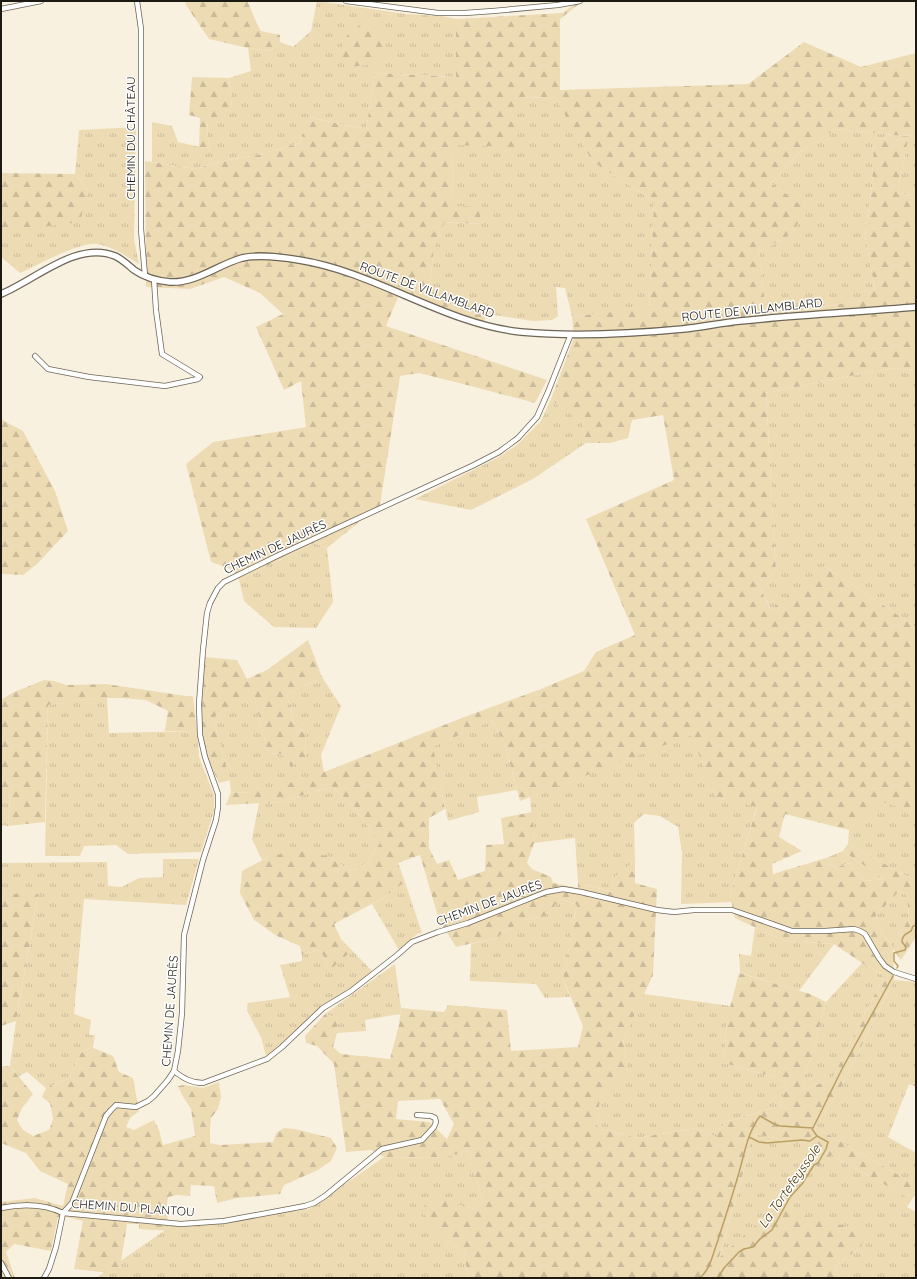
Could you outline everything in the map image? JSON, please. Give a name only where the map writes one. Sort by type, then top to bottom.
[{"type":"street","points":[[1,9],[41,1]]},
{"type":"street","name":"CHEMIN DU CHÂTEAU","points":[[137,1],[141,29],[141,229],[145,276]]},
{"type":"street","points":[[346,1],[419,12],[438,13],[479,12],[558,5],[580,1]]},
{"type":"street","name":"ROUTE DE VILLAMBLARD","points":[[1,294],[13,290],[27,280],[53,266],[76,256],[91,252],[114,255],[145,276],[170,282],[202,276],[230,262],[244,258],[279,257],[302,261],[349,273],[472,321],[518,331],[554,334],[685,329],[737,321],[916,307]]},
{"type":"street","points":[[35,356],[48,369],[89,377],[165,386],[198,379],[200,377],[162,354],[156,310],[154,279]]},
{"type":"street","name":"CHEMIN DE JAURÈS","points":[[571,334],[537,417],[518,438],[499,452],[234,576],[224,582],[212,598],[206,622],[199,704],[200,735],[205,757],[218,794],[218,807],[216,820],[203,860],[184,935],[181,1032],[174,1071],[182,1077],[195,1083],[203,1083],[267,1058],[282,1047],[323,1008],[351,991],[412,942],[438,932],[468,924],[546,892],[563,889],[657,910],[674,912],[694,910],[732,910],[792,931],[851,929],[860,931],[865,934],[885,966],[894,972],[916,979]]},
{"type":"street","points":[[44,1278],[56,1247],[63,1214],[72,1203],[100,1131],[110,1110],[116,1105],[136,1107],[148,1101],[168,1080],[174,1071]]},
{"type":"street","name":"CHEMIN DU PLANTOU","points":[[63,1214],[181,1224],[224,1221],[305,1206],[314,1203],[325,1196],[382,1149],[422,1140],[434,1128],[436,1122],[435,1118],[431,1116],[417,1115]]},
{"type":"street","points":[[1,1208],[14,1205],[34,1206],[55,1210],[63,1214]]},
{"type":"street","points":[[1,1263],[9,1278]]},
{"type":"green space","points":[[185,1],[247,1],[261,31],[280,35],[280,42],[270,51],[248,48],[209,39],[186,5]]},
{"type":"green space","points":[[317,1],[406,14],[442,16],[456,19],[456,77],[375,73],[366,130],[310,117],[300,143],[258,155],[223,161],[195,169],[152,162],[152,122],[172,126],[178,142],[209,149],[207,121],[232,107],[229,78],[251,71],[248,48],[270,51],[280,42],[293,47],[311,31]]},
{"type":"green space","points":[[577,1],[583,1],[560,19],[560,90],[748,84],[804,42],[861,67],[916,53],[916,135],[903,136],[836,129],[800,152],[771,183],[806,209],[791,234],[759,252],[766,313],[863,301],[875,290],[865,235],[872,186],[874,138],[908,140],[897,194],[916,195],[916,370],[890,368],[766,393],[776,572],[757,583],[771,610],[824,566],[916,627],[916,813],[880,801],[849,830],[785,814],[779,837],[802,851],[772,864],[773,874],[826,858],[835,868],[849,863],[866,881],[884,879],[843,851],[848,844],[916,881],[916,937],[901,960],[893,949],[894,980],[837,1095],[815,1127],[916,1185],[916,1191],[907,1197],[831,1155],[818,1167],[808,1159],[812,1145],[754,1134],[719,1258],[788,1196],[795,1203],[789,1212],[865,1231],[861,1247],[835,1266],[840,1278],[468,1278],[464,1252],[443,1237],[424,1214],[425,1203],[441,1200],[474,1209],[483,1203],[468,1150],[439,1158],[384,1157],[371,1150],[346,1152],[334,1064],[317,1046],[306,1043],[305,1036],[325,1014],[338,1018],[337,1033],[333,1047],[341,1054],[390,1059],[399,1025],[401,1008],[444,1012],[448,1005],[507,1010],[511,1051],[578,1047],[583,1026],[563,979],[577,905],[560,899],[546,916],[524,920],[495,938],[456,947],[439,920],[420,855],[398,863],[405,882],[383,898],[334,924],[348,954],[331,969],[320,950],[302,955],[300,946],[277,936],[254,920],[240,893],[242,871],[270,856],[304,851],[331,857],[350,871],[367,863],[380,843],[351,803],[332,787],[278,802],[226,805],[231,792],[243,793],[274,788],[324,772],[467,716],[541,689],[584,671],[596,652],[635,635],[586,519],[674,480],[663,415],[632,420],[628,438],[610,443],[586,443],[582,422],[557,405],[551,399],[574,338],[572,317],[649,307],[654,201],[593,162],[555,98],[515,97],[515,147],[452,145],[453,206],[479,207],[481,224],[445,222],[435,241],[429,288],[487,314],[481,329],[399,295],[386,326],[547,380],[535,403],[419,373],[400,376],[380,505],[327,548],[314,543],[239,580],[234,570],[211,562],[186,464],[213,442],[306,427],[301,381],[284,390],[256,327],[283,314],[260,293],[224,277],[190,289],[146,287],[145,161],[195,169],[223,161],[258,155],[300,143],[309,117],[366,130],[375,73],[456,77],[456,19],[563,13]],"holes":[[[492,720],[505,744],[520,801],[691,735],[716,797],[757,807],[730,895],[735,918],[784,941],[834,944],[884,976],[832,1079],[802,1090],[826,1002],[810,994],[739,973],[727,1019],[724,1063],[775,1077],[788,1084],[779,1106],[725,1122],[716,1137],[696,1128],[637,1138],[597,1128],[600,1098],[628,1073],[623,1040],[653,975],[657,889],[635,883],[635,861],[614,878],[612,892],[578,883],[578,888],[553,883],[551,877],[532,869],[527,863],[534,843],[532,812],[501,818],[504,844],[486,845],[485,871],[458,880],[449,860],[437,864],[429,848],[429,818],[445,809],[433,747]],[[899,891],[907,895],[909,918],[893,948],[873,919]],[[440,1099],[454,1124],[447,1139],[429,1122],[396,1119],[398,1101]]]},
{"type":"green space","points":[[365,23],[378,29],[384,36],[385,46],[381,61],[369,65],[348,67],[342,59],[341,54],[343,44],[351,31]]},
{"type":"green space","points":[[192,77],[229,78],[232,107],[230,113],[207,121],[209,149],[199,147],[200,118],[189,115]]},
{"type":"green space","points":[[515,97],[556,98],[593,162],[654,201],[649,308],[572,317],[565,288],[556,287],[558,316],[552,320],[533,321],[487,314],[429,289],[435,241],[445,222],[481,224],[453,206],[452,145]]},
{"type":"green space","points":[[136,127],[134,239],[139,264],[114,250],[97,244],[80,246],[20,273],[1,257],[1,196],[3,231],[88,190],[75,174],[79,130]]},
{"type":"green space","points":[[836,129],[903,136],[916,135],[916,195],[897,194],[908,140],[874,138],[872,186],[865,235],[875,291],[863,301],[766,313],[759,252],[791,234],[805,209],[771,183],[800,152]]},
{"type":"green space","points":[[1,173],[75,174],[88,190],[80,222],[2,232]]},
{"type":"green space","points":[[890,368],[916,370],[916,627],[824,566],[772,611],[757,583],[776,572],[766,393]]},
{"type":"green space","points":[[551,399],[557,405],[582,422],[586,443],[533,479],[471,510],[415,499],[499,457],[518,444],[541,421]]},
{"type":"green space","points":[[1,418],[23,431],[55,491],[68,531],[37,564],[23,575],[1,574]]},
{"type":"green space","points":[[314,543],[327,548],[333,602],[316,628],[274,627],[244,601],[239,580]]},
{"type":"green space","points":[[308,640],[322,677],[287,694],[293,722],[305,734],[306,757],[291,767],[282,754],[268,753],[253,692],[213,718],[230,780],[219,783],[207,755],[202,731],[205,657],[237,660],[247,679],[267,670]]},
{"type":"green space","points":[[322,677],[341,706],[321,755],[324,772],[290,784],[267,790],[243,793],[231,792],[229,777],[213,718],[253,691],[268,753],[306,757],[305,734],[293,722],[287,694]]},
{"type":"green space","points":[[44,680],[54,681],[66,685],[106,684],[193,697],[197,731],[165,731],[168,711],[146,700],[95,698],[48,705],[45,822],[8,826],[10,793],[1,793],[1,700],[12,693]]},
{"type":"green space","points":[[95,698],[107,698],[109,733],[197,731],[199,757],[214,795],[214,811],[201,852],[128,854],[116,845],[84,846],[80,856],[45,856],[48,705]]},
{"type":"green space","points":[[492,720],[505,744],[517,790],[477,797],[479,812],[448,821],[432,747]]},
{"type":"green space","points":[[691,734],[716,797],[757,806],[730,895],[732,902],[681,904],[682,853],[678,827],[660,816],[644,814],[634,823],[635,861],[614,878],[613,892],[578,883],[575,838],[534,843],[530,797]]},
{"type":"green space","points":[[332,787],[351,803],[380,843],[367,863],[350,871],[331,857],[270,856],[262,860],[252,839],[259,803],[278,802]]},
{"type":"green space","points":[[10,792],[8,826],[1,825],[1,793]]},
{"type":"green space","points":[[880,800],[916,813],[916,881],[848,844],[849,830]]},
{"type":"green space","points":[[843,851],[884,879],[866,881],[849,863],[835,868],[826,858]]},
{"type":"green space","points":[[163,859],[199,859],[186,905],[84,899],[74,1014],[91,1020],[89,1035],[95,1035],[93,1048],[91,1047],[81,1053],[68,1079],[46,1088],[27,1072],[19,1076],[10,1066],[16,1021],[38,895],[1,894],[1,863],[107,862],[108,886],[122,887],[139,878],[163,877]]},
{"type":"green space","points":[[405,882],[422,933],[417,934],[399,950],[372,904]]},
{"type":"green space","points":[[899,891],[907,895],[909,918],[893,948],[873,919]]},
{"type":"green space","points":[[1,894],[38,894],[16,1021],[1,1026]]},
{"type":"green space","points":[[560,899],[577,905],[563,979],[570,997],[545,998],[536,984],[470,981],[471,944],[495,938],[524,920],[546,916]]},
{"type":"green space","points":[[755,927],[784,941],[834,944],[799,991],[740,973],[739,954],[751,956]]},
{"type":"green space","points":[[341,939],[372,971],[353,986],[321,1006],[280,1047],[266,1056],[261,1037],[247,1011],[248,1003],[290,997],[280,965],[302,961],[302,955],[320,950],[331,968],[348,954]]},
{"type":"green space","points":[[862,963],[884,976],[832,1079],[802,1090],[826,1002]]},
{"type":"green space","points":[[395,964],[401,1008],[400,1014],[365,1020],[366,1031],[337,1033],[338,1018],[325,1014]]},
{"type":"green space","points":[[894,980],[916,982],[916,1087],[909,1084],[888,1137],[916,1153],[916,1185],[815,1127],[837,1095]]},
{"type":"green space","points":[[644,994],[731,1006],[727,1019],[724,1063],[775,1077],[788,1084],[779,1106],[725,1122],[716,1137],[696,1128],[637,1138],[597,1128],[600,1098],[628,1073],[623,1040]]},
{"type":"green space","points":[[91,1047],[113,1056],[119,1072],[133,1078],[139,1111],[130,1118],[126,1127],[134,1130],[154,1120],[159,1130],[163,1145],[195,1136],[191,1109],[178,1086],[184,1085],[203,1088],[219,1082],[221,1097],[218,1109],[211,1118],[210,1143],[220,1145],[273,1142],[276,1133],[284,1128],[295,1129],[331,1138],[337,1148],[331,1161],[318,1170],[284,1185],[280,1194],[237,1198],[217,1203],[214,1186],[191,1185],[190,1196],[177,1195],[168,1197],[166,1212],[171,1231],[139,1229],[139,1224],[127,1224],[119,1274],[74,1269],[83,1221],[67,1217],[58,1217],[51,1251],[14,1244],[6,1252],[15,1278],[1,1278],[1,1202],[35,1198],[63,1206],[68,1184],[40,1171],[26,1153],[1,1143],[1,1067],[10,1066],[33,1094],[22,1108],[17,1120],[23,1130],[33,1136],[49,1130],[53,1119],[50,1103],[42,1097],[46,1088],[68,1079],[81,1053]]},
{"type":"green space","points":[[754,1134],[813,1145],[907,1197],[916,1191],[916,1195],[907,1207],[916,1212],[916,1278],[840,1278],[835,1266],[861,1247],[719,1259]]},
{"type":"green space","points":[[468,1150],[483,1203],[474,1209],[441,1201],[443,1237],[464,1252],[468,1278],[96,1278],[174,1224],[309,1209],[384,1157],[439,1158]]},
{"type":"waterway","name":"La Tortefeyssole","points":[[897,968],[898,966],[894,961],[894,953],[905,950],[906,947],[902,942],[903,938],[911,931],[913,926],[916,925]]},
{"type":"waterway","name":"La Tortefeyssole","points":[[700,1278],[707,1270],[711,1260],[733,1192],[746,1145],[760,1116],[780,1126],[813,1128],[842,1069],[893,976]]},
{"type":"waterway","name":"La Tortefeyssole","points":[[718,1278],[724,1268],[739,1252],[753,1247],[760,1239],[772,1230],[790,1197],[802,1184],[814,1165],[818,1163],[826,1149],[828,1142],[817,1136],[812,1129]]},
{"type":"waterway","name":"La Tortefeyssole","points":[[749,1137],[759,1142],[767,1143],[801,1140],[810,1141],[817,1136]]}]
